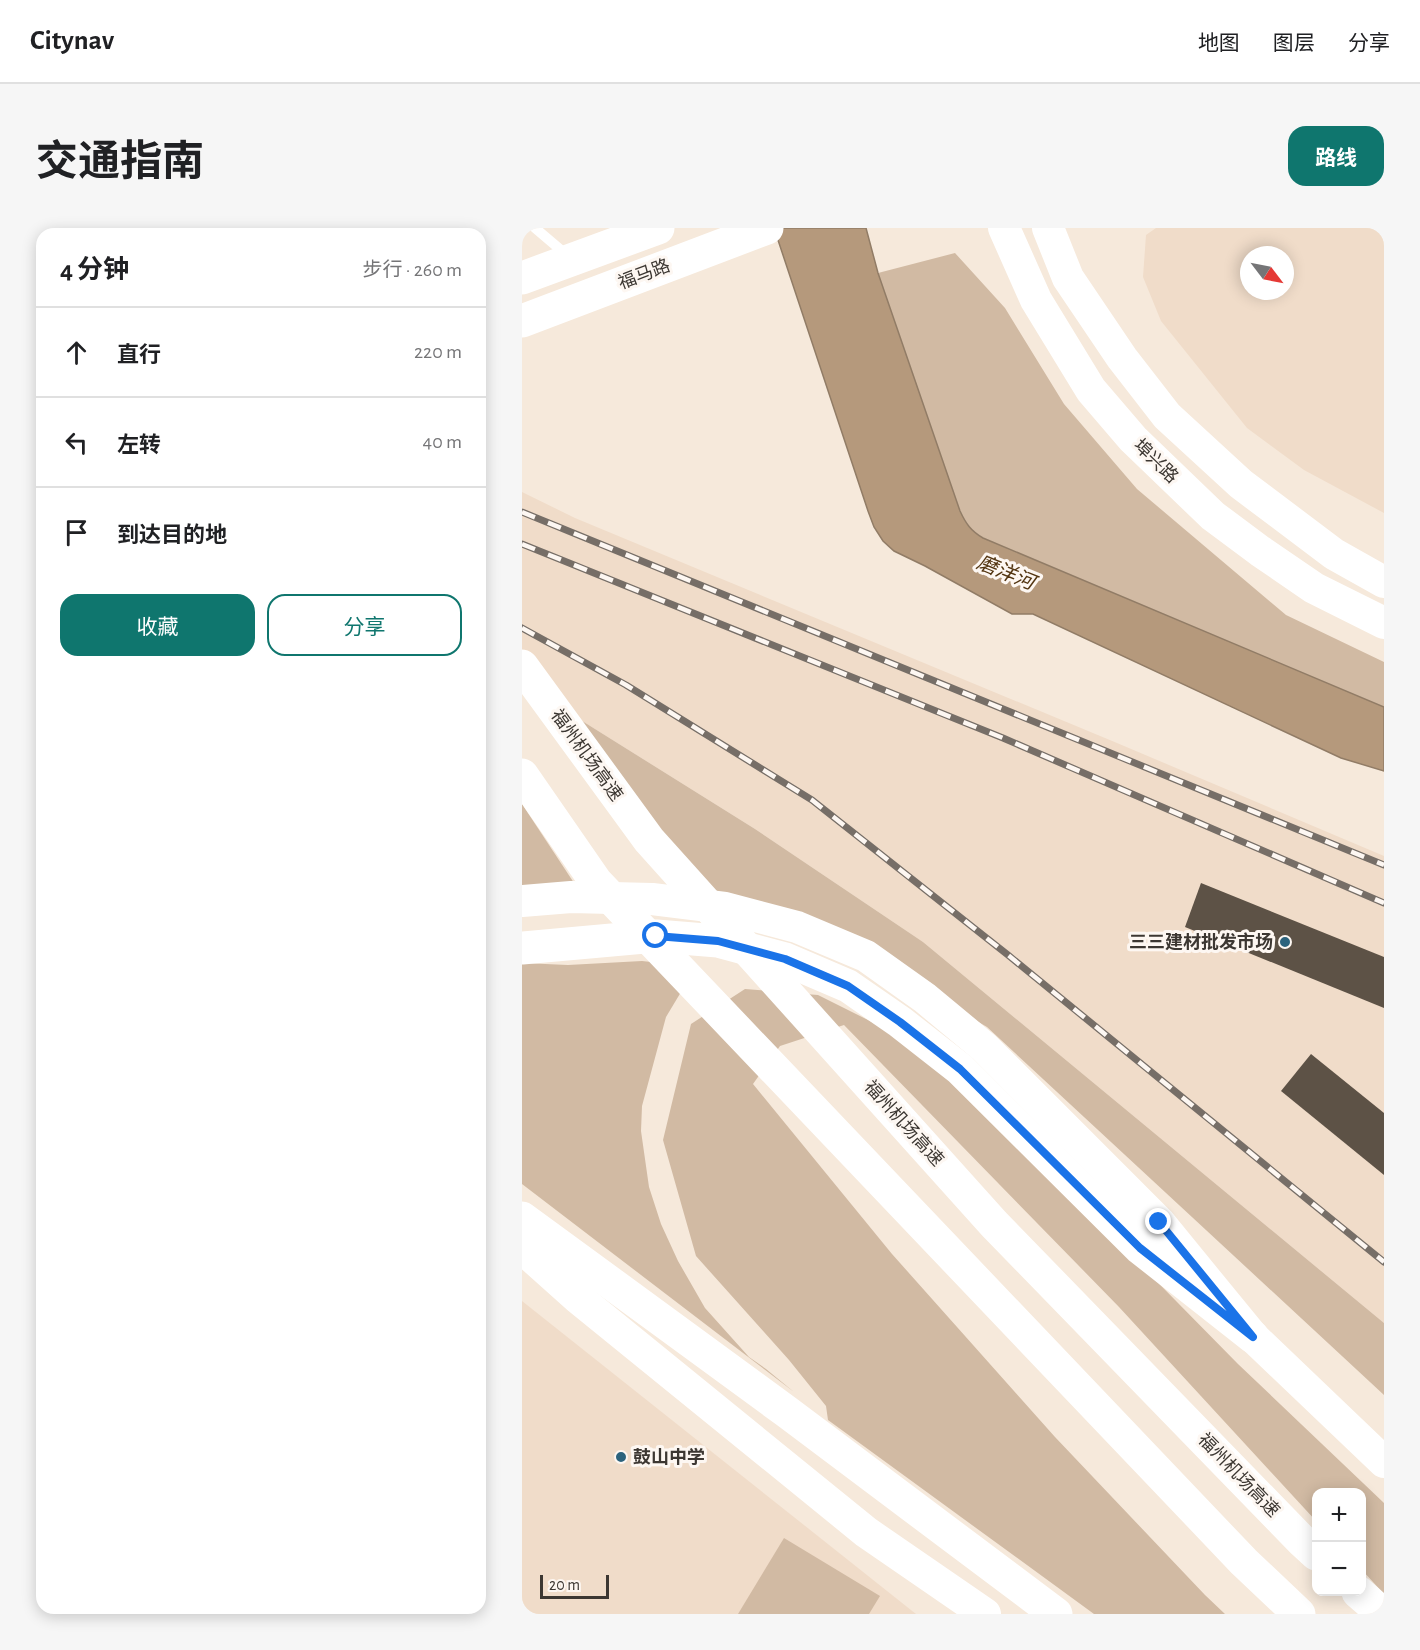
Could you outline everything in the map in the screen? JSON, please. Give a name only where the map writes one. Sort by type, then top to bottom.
[{"type":"main road","points":[[522,278],[658,228]]},
{"type":"main road","name":"埠兴路","points":[[1004,228],[1036,300],[1048,320],[1091,390],[1132,439],[1213,516],[1241,537],[1314,588],[1384,623]]},
{"type":"main road","points":[[1048,228],[1068,278],[1122,358],[1167,416],[1241,484],[1334,555],[1384,582]]},
{"type":"main road","name":"福马路","points":[[522,321],[764,229]]},
{"type":"main road","name":"福州机场高速","points":[[522,666],[649,840],[994,1224],[1312,1549]]},
{"type":"main road","points":[[522,775],[596,882],[1244,1562],[1299,1614]]},
{"type":"main road","points":[[522,901],[572,897],[652,899],[725,908],[797,927],[866,956],[925,998],[984,1047],[1159,1222],[1253,1337]]},
{"type":"main road","points":[[522,948],[656,936],[718,941],[785,959],[848,986],[900,1022],[960,1069],[1140,1248],[1253,1337],[1384,1462]]},
{"type":"main road","points":[[522,1218],[1056,1614]]},
{"type":"main road","points":[[522,1248],[578,1298],[866,1532],[985,1614]]},
{"type":"main road","points":[[1363,1596],[1383,1614]]},
{"type":"lane","points":[[535,228],[573,260]]},
{"type":"shaded area","points":[[1156,228],[1384,228],[1384,513],[1304,470],[1247,428],[1161,321],[1143,277],[1146,235]]},
{"type":"shaded area","points":[[955,253],[1005,308],[1064,404],[1137,489],[1286,615],[1384,662],[1384,707],[983,538],[972,530],[960,511],[878,273]]},
{"type":"shaded area","points":[[522,492],[575,518],[1384,856],[1384,1323],[923,942],[755,829],[579,719],[522,687]]},
{"type":"shaded area","points":[[579,719],[755,829],[923,942],[1384,1323],[1384,1395],[987,1027],[883,966],[717,901],[594,750]]},
{"type":"shaded area","points":[[522,804],[578,889],[522,889]]},
{"type":"shaded area","points":[[642,961],[696,967],[666,1017],[642,1106],[641,1131],[649,1187],[661,1224],[678,1261],[705,1308],[749,1357],[794,1392],[522,1184],[522,963],[568,965]]},
{"type":"shaded area","points":[[745,989],[818,995],[872,1022],[926,1055],[1058,1181],[1238,1364],[1384,1503],[1384,1594],[1366,1574],[1366,1488],[1312,1488],[1312,1517],[1119,1307],[844,1025],[780,1046],[753,1084],[892,1254],[1055,1437],[1225,1614],[1094,1614],[828,1420],[826,1406],[789,1360],[696,1256],[663,1140],[691,1024]]},
{"type":"shaded area","name":"鼓山中学","points":[[522,1301],[916,1614],[522,1614]]},
{"type":"shaded area","points":[[784,1538],[880,1596],[869,1614],[738,1614]]},
{"type":"water","name":"磨洋河","points":[[774,228],[866,228],[878,273],[960,511],[975,533],[1384,707],[1384,771],[1341,758],[1033,614],[1012,614],[894,551],[883,541],[868,511]]},
{"type":"building","name":"三三建材批发市场","points":[[1201,883],[1384,957],[1384,1008],[1185,927]]},
{"type":"building","points":[[1311,1054],[1384,1113],[1384,1175],[1281,1091]]},
{"type":"railway","points":[[522,512],[1384,865]]},
{"type":"railway","points":[[522,544],[1003,738],[1384,903]]},
{"type":"railway","points":[[522,628],[626,685],[812,800],[1008,955],[1384,1262]]},
{"type":"place","name":"三三建材批发市场","points":[[1285,942]]},
{"type":"place","name":"鼓山中学","points":[[621,1457]]},
{"type":"route","points":[[656,936],[718,941],[785,959],[848,986],[900,1022],[960,1069],[1140,1248],[1253,1337],[1159,1222]]}]
